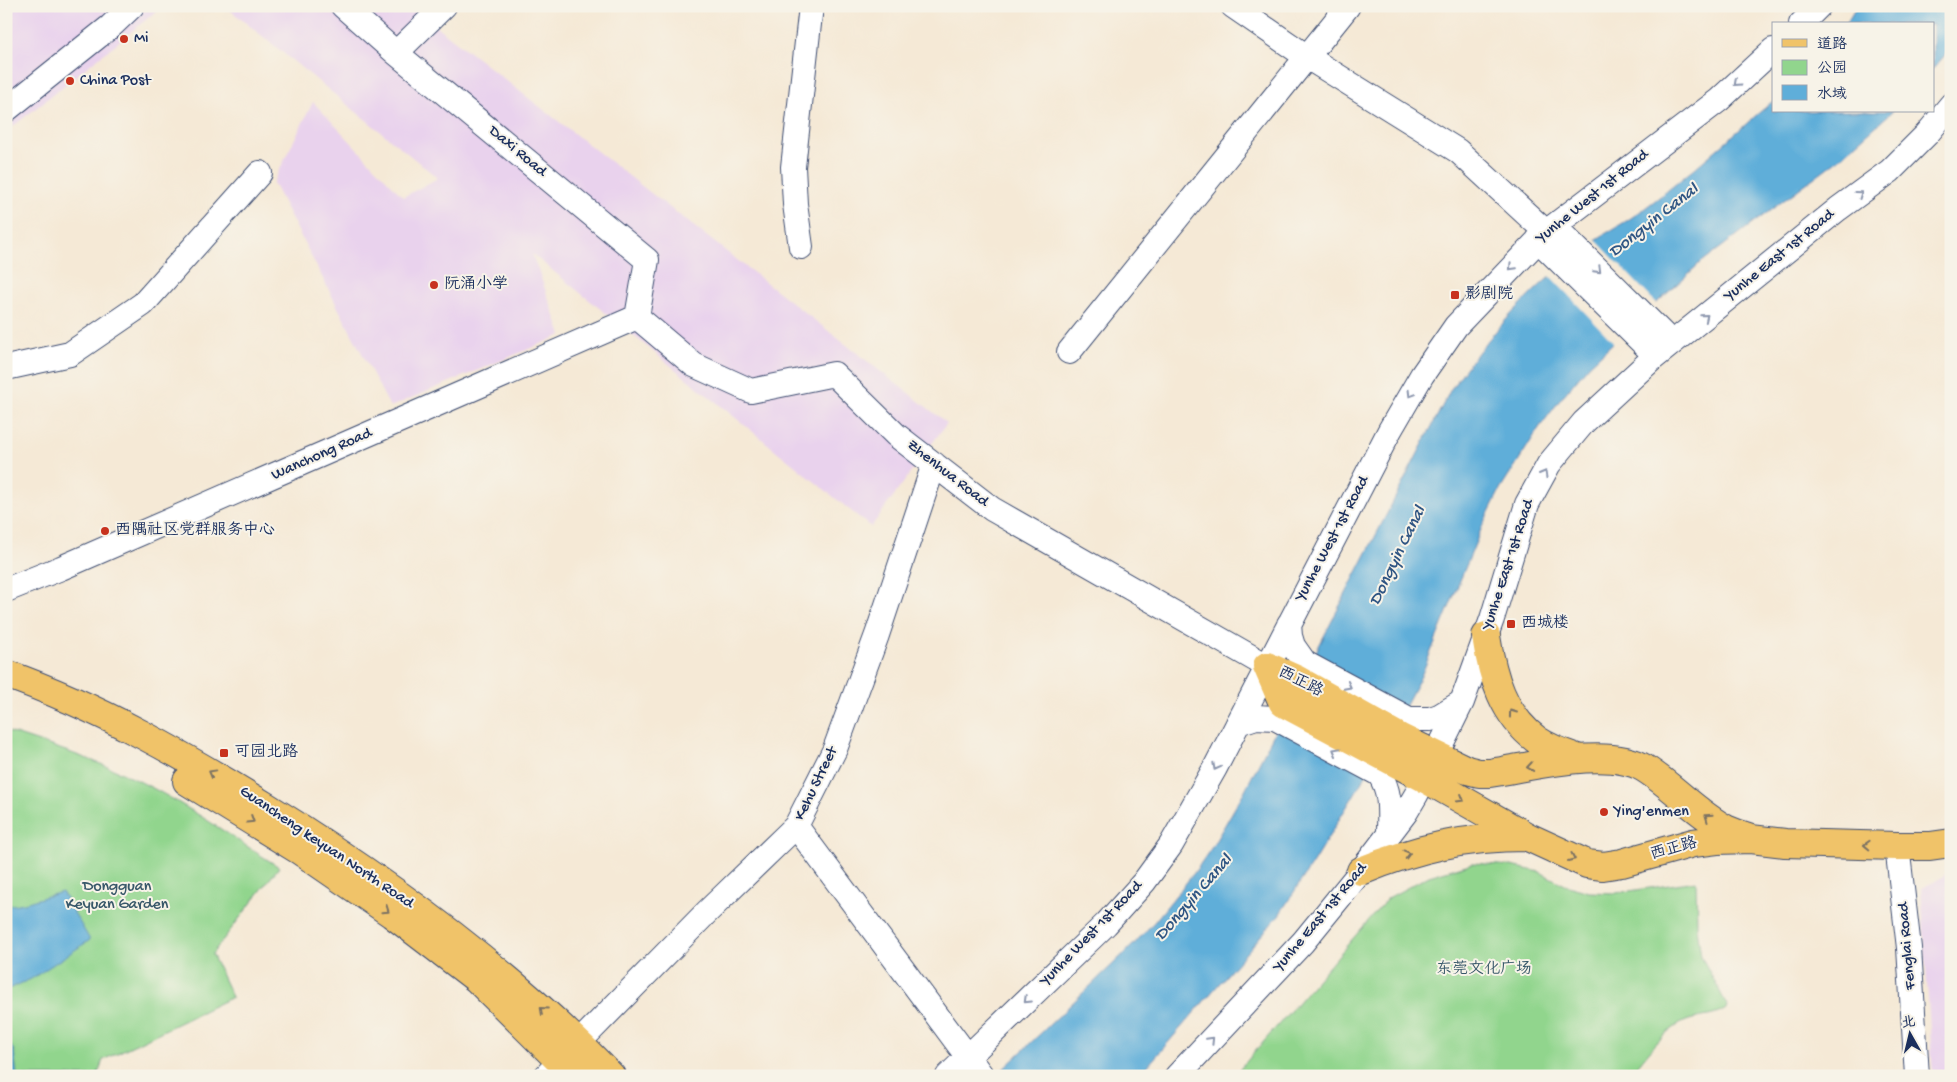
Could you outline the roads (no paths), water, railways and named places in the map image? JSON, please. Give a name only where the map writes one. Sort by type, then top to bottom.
[{"type":"main road","points":[[1486,636],[1491,666],[1498,688],[1513,716],[1525,730],[1539,741],[1580,759]]},
{"type":"main road","name":"西正路","points":[[1394,748],[1301,671],[1267,666],[1279,710],[1394,748],[1430,767],[1528,837],[1587,864],[1603,866],[1622,863],[1693,843],[1752,839],[1785,843],[1897,846],[1930,846],[1951,842]]},
{"type":"main road","name":"Guancheng keyuan North Road","points":[[6,674],[31,682],[122,723],[221,778],[310,834],[403,898],[493,966],[565,1064]]},
{"type":"main road","name":"Guancheng keyuan North Road","points":[[6,692],[26,699],[114,739],[211,795],[299,850],[392,914],[477,979],[565,1064],[611,1076]]},
{"type":"main road","name":"西正路","points":[[1430,767],[1490,773],[1580,759],[1609,758],[1632,762],[1653,775],[1711,819],[1727,829],[1752,839]]},
{"type":"main road","points":[[1361,871],[1399,856],[1453,843],[1501,837],[1528,837]]},
{"type":"street","points":[[6,110],[111,26],[132,6]]},
{"type":"street","name":"Daxi Road","points":[[343,6],[396,53],[647,260],[636,317]]},
{"type":"street","points":[[396,53],[444,6]]},
{"type":"street","points":[[801,247],[794,204],[793,167],[811,6]]},
{"type":"street","points":[[1233,6],[1307,57],[1458,151],[1550,237],[1664,350]]},
{"type":"street","points":[[1069,352],[1348,6]]},
{"type":"street","points":[[1803,22],[1819,6]]},
{"type":"street","name":"Yunhe West 1st Road","points":[[948,1076],[1106,924],[1144,882],[1171,845],[1194,808],[1390,430],[1422,375],[1456,326],[1550,237],[1719,100],[1772,51]]},
{"type":"street","name":"Yunhe East 1st Road","points":[[1177,1076],[1303,942],[1406,812],[1462,702],[1486,636],[1527,504],[1549,464],[1584,422],[1664,350],[1838,210],[1890,171],[1928,134],[1951,106]]},
{"type":"street","points":[[6,368],[70,354],[143,304],[260,173]]},
{"type":"street","name":"Wanchong Road","points":[[6,590],[70,564],[636,317]]},
{"type":"street","name":"Zhenhua Road","points":[[636,317],[694,365],[751,391],[834,374],[896,435],[992,509],[1267,666]]},
{"type":"street","name":"Kehu Street","points":[[565,1064],[707,912],[796,826],[835,749],[934,464]]},
{"type":"street","points":[[1289,624],[1293,646],[1301,671]]},
{"type":"street","points":[[1389,834],[1388,796],[1383,780],[1394,748],[1430,719],[1439,716],[1462,702]]},
{"type":"street","points":[[1238,723],[1279,710]]},
{"type":"street","points":[[796,826],[982,1076]]},
{"type":"street","name":"Fenglai Road","points":[[1897,846],[1909,948],[1917,1076]]},
{"type":"water","points":[[1857,6],[1951,6],[1951,48],[1934,68],[1934,22],[1847,22]]},
{"type":"water","name":"Dongyin Canal","points":[[1772,102],[1772,112],[1892,112],[1840,158],[1699,264],[1589,365],[1563,396],[1539,428],[1500,490],[1484,522],[1421,676],[1386,742],[1314,861],[1279,915],[1139,1076],[996,1076],[1134,944],[1194,873],[1212,847],[1244,792],[1451,389],[1481,349],[1496,330],[1548,278],[1594,241],[1634,216],[1691,171]]},
{"type":"water","points":[[62,892],[90,940],[31,979],[6,990],[6,906]]},
{"type":"water","points":[[6,1038],[14,1051],[17,1076],[6,1076]]},
{"type":"place","name":"Mi","points":[[124,39]]},
{"type":"place","name":"China Post","points":[[70,81]]},
{"type":"place","name":"阮涌小学","points":[[434,285]]},
{"type":"place","name":"影剧院","points":[[1455,295]]},
{"type":"place","name":"西隅社区党群服务中心","points":[[105,531]]},
{"type":"place","name":"西城楼","points":[[1511,624]]},
{"type":"place","name":"可园北路","points":[[224,753]]},
{"type":"place","name":"Ying'enmen","points":[[1604,812]]},
{"type":"park label","name":"Dongguan Keyuan Garden","points":[[117,896]]},
{"type":"park label","name":"东莞文化广场","points":[[1484,970]]}]
